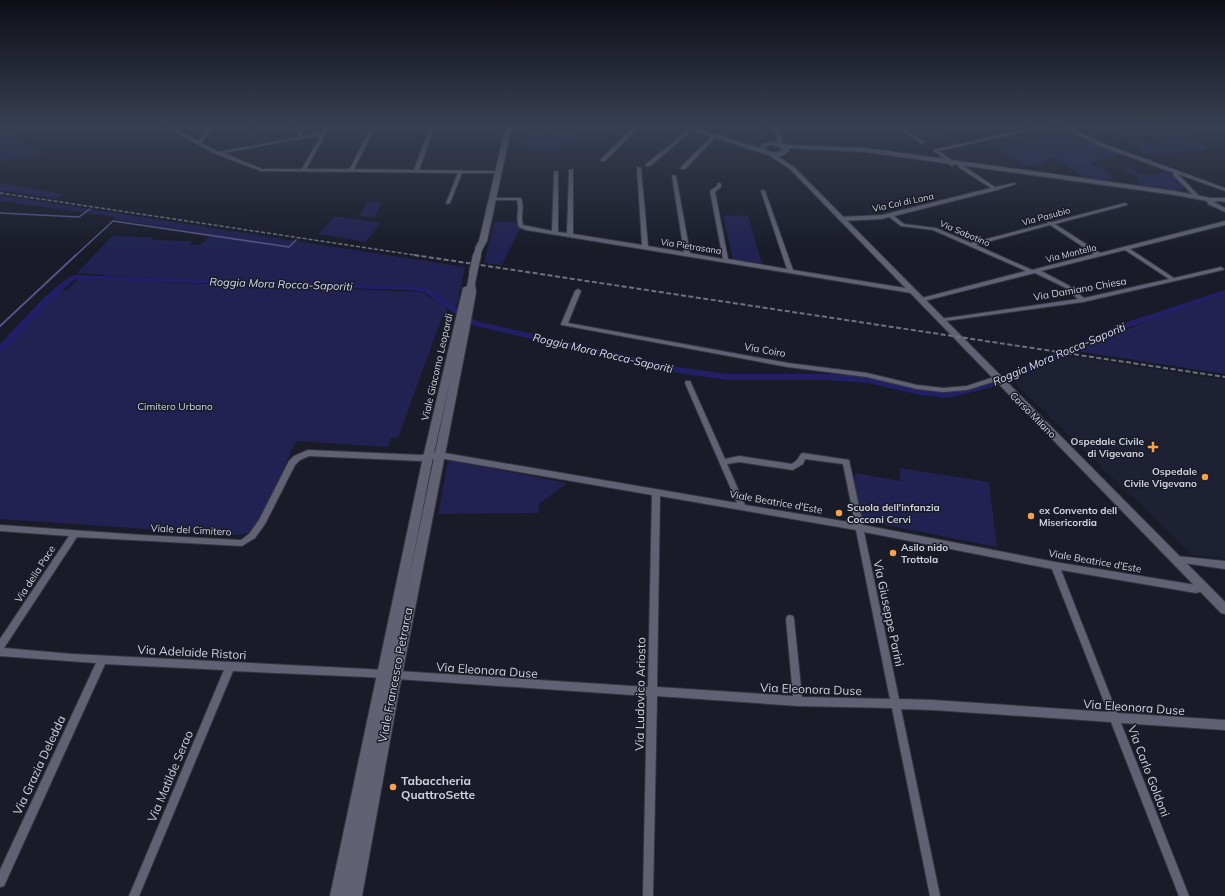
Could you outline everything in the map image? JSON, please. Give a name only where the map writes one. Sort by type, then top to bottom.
[{"type":"main road","name":"Viale Giacomo Leopardi","points":[[433,456],[465,310],[472,292],[471,284],[473,273],[479,248],[483,241],[493,199],[497,167]]},
{"type":"main road","name":"Viale Giacomo Leopardi","points":[[479,248],[477,240],[497,167]]},
{"type":"main road","points":[[973,167],[1198,197],[1210,201],[1214,206],[1224,210]]},
{"type":"main road","points":[[973,167],[1210,201],[1217,199],[1225,200]]},
{"type":"main road","name":"Viale Francesco Petrarca","points":[[338,896],[382,674],[433,456]]},
{"type":"main road","name":"Viale Francesco Petrarca","points":[[354,896],[395,676],[433,456]]},
{"type":"street","points":[[253,167],[261,170],[303,171],[496,172]]},
{"type":"street","points":[[303,171],[305,167]]},
{"type":"street","points":[[351,171],[353,167]]},
{"type":"street","points":[[416,171],[418,167]]},
{"type":"street","points":[[963,167],[995,188]]},
{"type":"street","points":[[1161,167],[1225,190]]},
{"type":"street","points":[[639,168],[645,247]]},
{"type":"street","name":"Corso Milano","points":[[792,168],[841,220],[1225,609]]},
{"type":"street","points":[[1164,168],[1178,176],[1198,197]]},
{"type":"street","points":[[570,235],[571,170]]},
{"type":"street","points":[[448,203],[461,171]]},
{"type":"street","points":[[555,233],[556,172]]},
{"type":"street","points":[[674,176],[687,254]]},
{"type":"street","points":[[719,184],[719,186],[712,191],[726,261]]},
{"type":"street","name":"Via Col di Lana","points":[[841,220],[882,217],[1014,184]]},
{"type":"street","points":[[763,191],[791,272]]},
{"type":"street","name":"Via Pietrasana","points":[[493,199],[519,199],[521,202],[519,222],[521,226],[555,233],[911,291]]},
{"type":"street","name":"Via Pasubio","points":[[971,245],[1125,204]]},
{"type":"street","name":"Via Sabotino","points":[[890,215],[903,225],[934,230],[1066,286],[1083,300]]},
{"type":"street","points":[[1050,223],[1099,255]]},
{"type":"street","name":"Via Montello","points":[[920,300],[1225,223]]},
{"type":"street","points":[[1126,248],[1174,280]]},
{"type":"street","name":"Via Damiano Chiesa","points":[[940,320],[1083,300],[1221,269]]},
{"type":"street","name":"Via Coiro","points":[[578,290],[564,324],[788,365],[867,375],[917,387],[942,390],[967,388],[997,378]]},
{"type":"street","points":[[688,383],[742,507]]},
{"type":"street","name":"Viale del Cimitero","points":[[0,528],[242,543],[252,536],[262,522],[292,463],[302,455],[308,453],[391,457],[433,456]]},
{"type":"street","name":"Viale Beatrice d'Este","points":[[433,456],[656,492],[897,534],[1055,566],[1196,589],[1204,587]]},
{"type":"street","name":"Via Giuseppe Parini","points":[[723,462],[739,459],[793,467],[800,462],[803,456],[846,462],[858,528],[935,896]]},
{"type":"street","name":"Via Ludovico Ariosto","points":[[648,896],[656,492]]},
{"type":"street","name":"Via della Pace","points":[[0,647],[75,533]]},
{"type":"street","points":[[1176,559],[1225,565]]},
{"type":"street","name":"Via Carlo Goldoni","points":[[1055,566],[1184,896]]},
{"type":"street","points":[[790,619],[798,701]]},
{"type":"street","name":"Via Adelaide Ristori","points":[[0,652],[102,660],[382,674],[395,676]]},
{"type":"street","name":"Via Grazia Deledda","points":[[0,882],[102,660]]},
{"type":"street","name":"Via Matilde Serao","points":[[134,896],[230,667]]},
{"type":"street","name":"Via Eleonora Duse","points":[[395,676],[798,701],[896,704],[1225,725]]},
{"type":"shaded area","name":"Ospedale Civile di Vigevano","points":[[1065,355],[1225,380],[1225,559],[1192,555],[1013,381]]},
{"type":"green space","points":[[1069,167],[1097,167],[1112,177],[1109,181],[1085,178]]},
{"type":"green space","points":[[1120,167],[1126,167],[1146,176],[1166,171],[1177,179],[1184,188],[1176,190],[1139,185],[1137,177]]},
{"type":"green space","points":[[0,183],[64,194],[57,199],[0,190]]},
{"type":"green space","name":"Cimitero Urbano","points":[[0,195],[465,267],[457,305],[455,308],[430,288],[111,276],[108,280],[421,292],[445,306],[448,312],[446,317],[442,317],[398,438],[391,438],[388,447],[296,441],[262,517],[252,530],[245,534],[236,535],[0,519],[0,353],[59,290],[67,290],[78,279],[102,280],[106,275],[77,273],[112,236],[153,237],[152,240],[191,241],[190,244],[200,245],[211,235],[114,219],[116,217],[0,201]]},
{"type":"green space","points":[[367,202],[382,203],[374,217],[359,216]]},
{"type":"green space","points":[[748,215],[762,264],[733,259],[723,216]]},
{"type":"green space","points":[[335,216],[381,223],[366,242],[318,234]]},
{"type":"green space","points":[[494,222],[514,222],[520,228],[502,265],[484,263]]},
{"type":"green space","points":[[1225,294],[1225,374],[1077,351],[1152,319]]},
{"type":"green space","points":[[448,460],[567,483],[539,504],[538,513],[438,514]]},
{"type":"green space","points":[[900,468],[989,482],[997,547],[862,520],[853,483],[856,473],[900,481]]},
{"type":"waterway","points":[[0,213],[79,217],[90,209]]},
{"type":"waterway","points":[[75,256],[113,221],[289,247],[296,240]]},
{"type":"waterway","points":[[0,326],[76,255]]},
{"type":"waterway","name":"Roggia Mora Rocca-Saporiti","points":[[0,349],[57,290],[74,277],[409,288],[426,290],[474,323],[679,370],[727,377],[829,377],[868,380],[920,392],[948,395],[985,386],[1008,378],[1124,326],[1225,292]]},
{"type":"railway","points":[[0,193],[421,256]]},
{"type":"railway","points":[[414,255],[1225,377]]},
{"type":"place","name":"Ospedale Civile di Vigevano","points":[[1153,447]]},
{"type":"place","name":"Ospedale Civile Vigevano","points":[[1205,477]]},
{"type":"place","name":"Scuola dell'infanzia Cocconi Cervi","points":[[839,513]]},
{"type":"place","name":"ex Convento dell Misericordia","points":[[1031,516]]},
{"type":"place","name":"Asilo nido Trottola","points":[[893,553]]},
{"type":"place","name":"Tabaccheria QuattroSette","points":[[393,787]]}]
